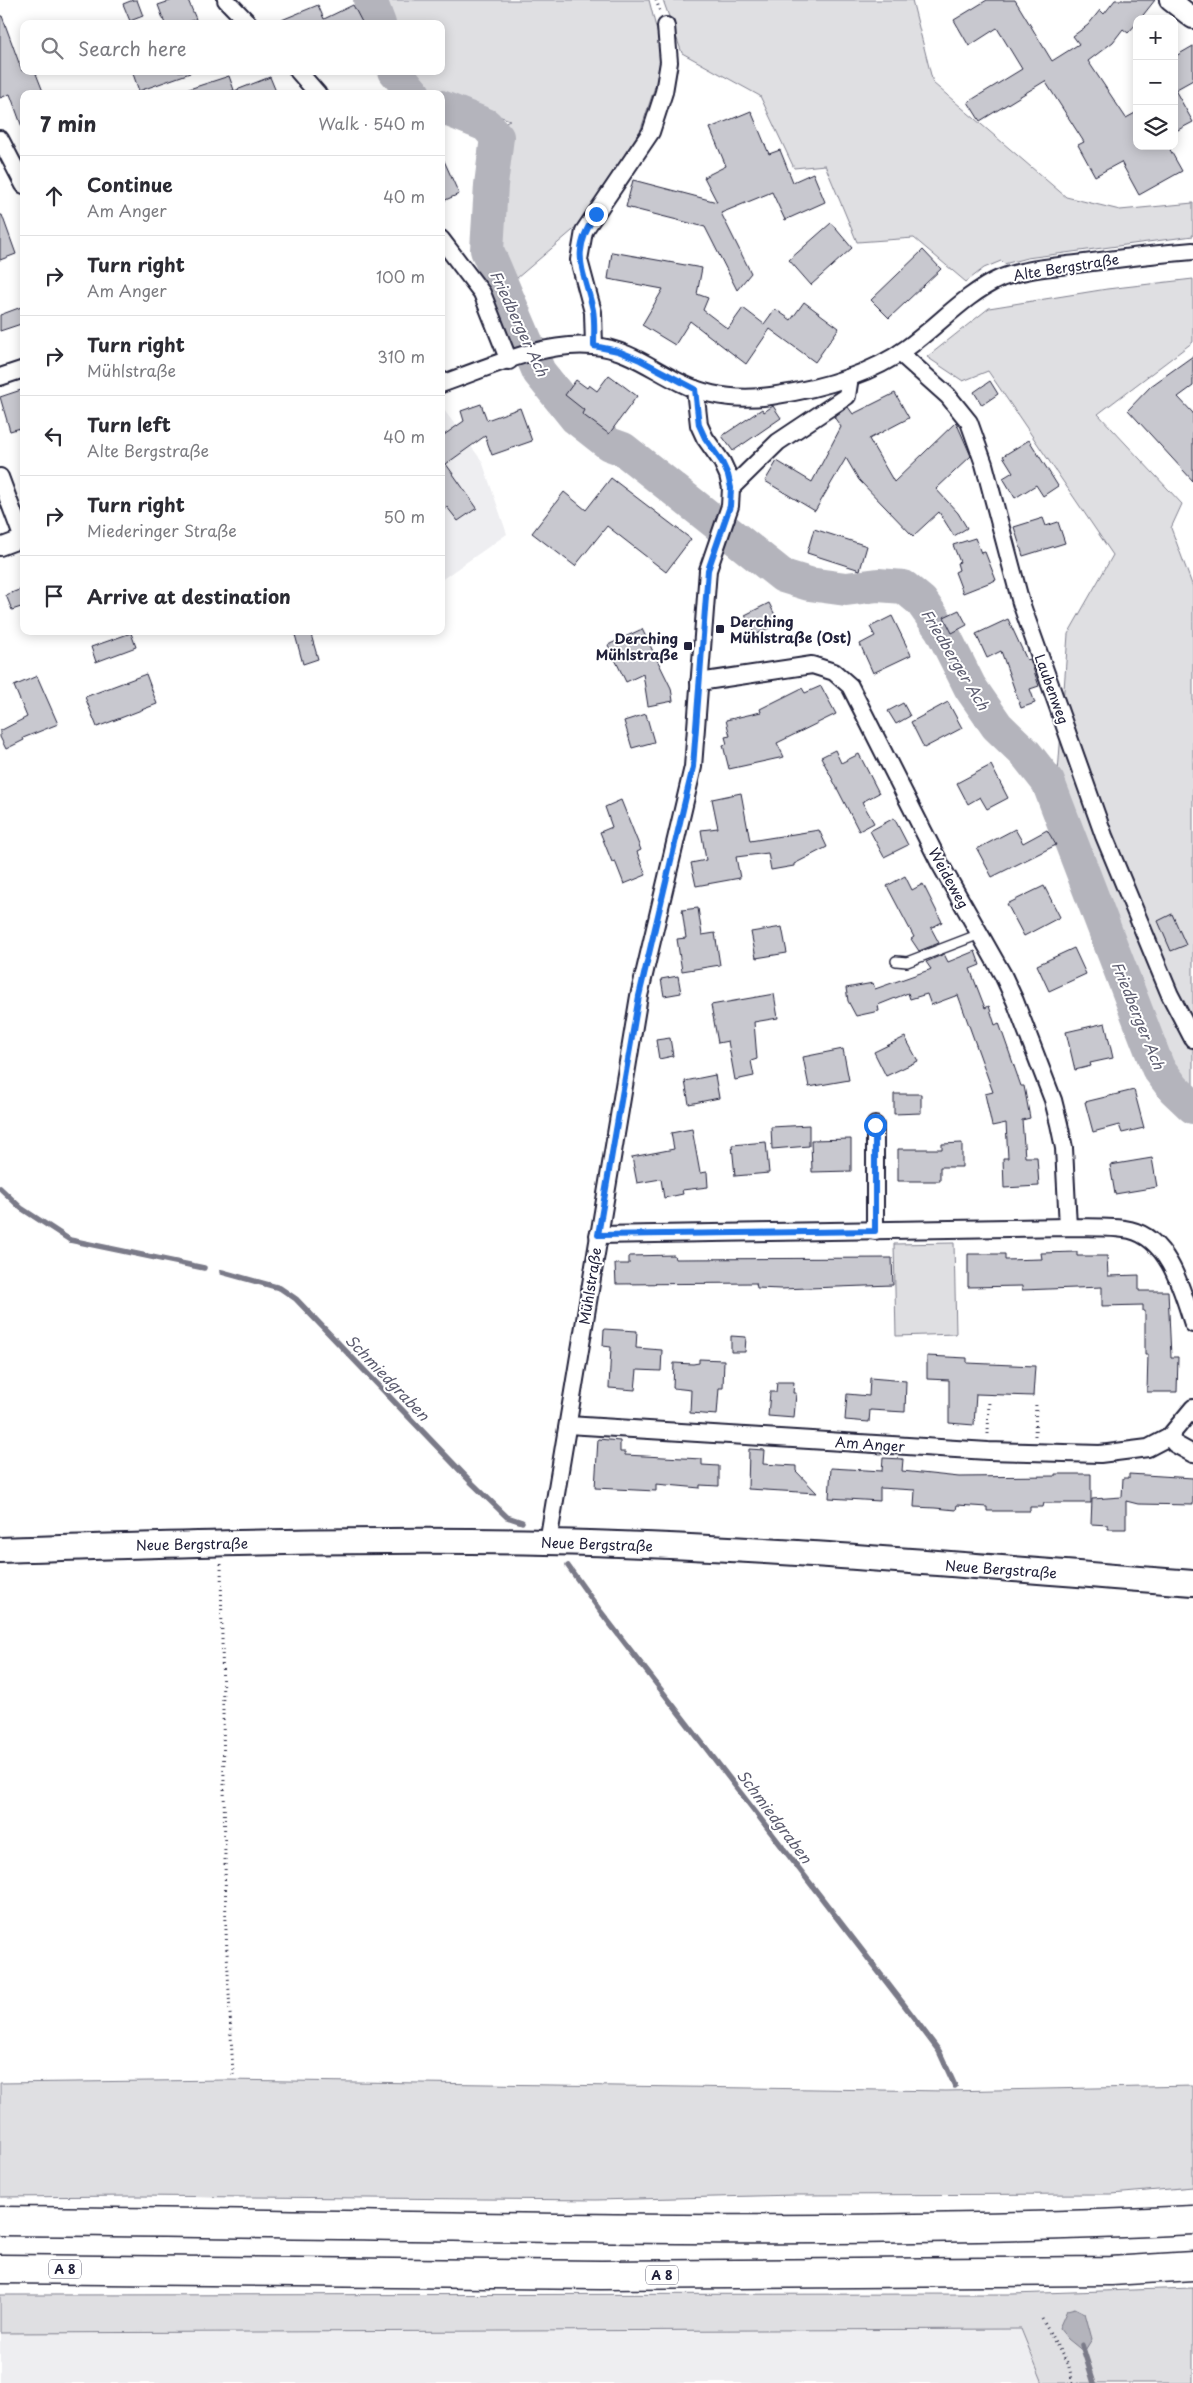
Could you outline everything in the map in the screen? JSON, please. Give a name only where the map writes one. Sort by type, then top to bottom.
[{"type":"highway","points":[[0,2221],[602,2229],[1076,2224],[1193,2220]]},
{"type":"highway","name":"A 8","points":[[0,2269],[610,2275],[1111,2271],[1193,2266]]},
{"type":"main road","name":"Neue Bergstraße","points":[[0,1550],[220,1543],[548,1542],[746,1550],[1193,1583]]},
{"type":"street","points":[[226,0],[246,20]]},
{"type":"street","points":[[1170,0],[1193,18]]},
{"type":"street","points":[[594,346],[593,312],[579,260],[584,231],[651,132],[664,92],[669,62],[666,26]]},
{"type":"street","points":[[301,75],[315,90]]},
{"type":"street","points":[[0,140],[20,178]]},
{"type":"street","points":[[445,244],[482,293],[514,359]]},
{"type":"street","name":"Alte Bergstraße","points":[[445,383],[541,350],[566,345],[594,346],[618,351],[640,360],[695,389],[740,398],[811,389],[850,377],[900,352],[961,303],[1001,278],[1030,270],[1193,251]]},
{"type":"street","name":"Laubenweg","points":[[900,352],[948,396],[969,422],[984,464],[1021,603],[1104,836],[1170,995],[1193,1039]]},
{"type":"street","points":[[0,377],[20,370]]},
{"type":"street","points":[[731,488],[778,442],[847,396],[850,377]]},
{"type":"street","name":"Mühlstraße","points":[[548,1542],[639,996],[693,767],[708,570],[730,506],[731,488],[722,462],[705,438],[699,425],[695,389]]},
{"type":"street","points":[[0,477],[20,528]]},
{"type":"street","points":[[0,547],[20,540]]},
{"type":"street","name":"Weideweg","points":[[699,682],[812,665],[834,672],[850,686],[939,862],[1015,1001],[1054,1100],[1064,1148],[1068,1227]]},
{"type":"street","points":[[875,1125],[875,1231]]},
{"type":"street","points":[[598,1235],[1068,1227],[1129,1230],[1150,1238],[1158,1245],[1182,1290],[1193,1324]]},
{"type":"street","name":"Am Anger","points":[[568,1424],[988,1451],[1124,1453],[1148,1448],[1169,1437],[1193,1408]]},
{"type":"street","points":[[1169,1437],[1175,1444],[1193,1454]]},
{"type":"lane","points":[[896,961],[907,962],[980,934]]},
{"type":"path","points":[[988,1451],[989,1400]]},
{"type":"path","points":[[1035,1453],[1036,1402]]},
{"type":"path","points":[[220,1543],[226,1930],[232,2075]]},
{"type":"path","points":[[1042,2319],[1069,2366],[1074,2383]]},
{"type":"shaded area","points":[[374,0],[649,0],[664,59],[641,129],[579,225],[496,296],[479,249],[481,193],[487,151],[478,134],[510,120],[445,97],[445,90],[417,88],[407,75],[445,75],[445,20],[381,20]]},
{"type":"shaded area","points":[[663,0],[912,0],[933,83],[1066,197],[1120,210],[1193,203],[1193,236],[1027,258],[1004,264],[1001,261],[984,268],[966,282],[914,238],[857,242],[825,165],[794,168],[760,96],[682,53]]},
{"type":"shaded area","points":[[1193,279],[1193,342],[1098,414],[1182,504],[1171,528],[1193,587],[1193,1093],[1165,1062],[1143,1014],[1056,801],[1068,634],[1113,555],[988,371],[963,381],[927,357],[989,308],[1107,289]]},
{"type":"shaded area","points":[[445,411],[482,461],[507,534],[445,577]]},
{"type":"shaded area","points":[[954,1243],[956,1334],[896,1336],[894,1244]]},
{"type":"shaded area","points":[[225,2080],[946,2091],[1193,2086],[1193,2187],[1112,2194],[795,2195],[596,2200],[135,2196],[0,2197],[0,2083]]},
{"type":"shaded area","points":[[1193,2288],[1193,2383],[1043,2383],[1021,2329],[0,2333],[0,2295],[1012,2294]]},
{"type":"shaded area","points":[[1075,2308],[1085,2313],[1092,2339],[1084,2352],[1068,2339],[1059,2328],[1067,2310]]},
{"type":"shaded area","points":[[1021,2329],[1043,2383],[0,2383],[0,2333]]},
{"type":"building","points":[[137,0],[143,16],[130,20],[123,4]]},
{"type":"building","points":[[173,0],[188,0],[196,19],[164,20],[158,5]]},
{"type":"building","points":[[987,0],[1015,0],[1052,61],[1079,44],[1073,36],[1088,25],[1100,10],[1104,14],[1115,0],[1155,0],[1143,15],[1133,15],[1133,27],[1128,33],[1123,29],[1113,42],[1088,61],[1126,118],[1133,114],[1133,150],[1170,150],[1182,171],[1139,195],[1121,162],[1095,176],[1078,145],[1084,142],[1045,81],[980,121],[968,102],[1022,69],[997,28],[969,46],[954,20]]},
{"type":"building","points":[[318,5],[324,19],[353,5],[361,20],[282,20]]},
{"type":"building","points":[[0,16],[2,16],[20,66],[20,75],[37,75],[42,90],[20,90],[20,122],[10,94],[0,98]]},
{"type":"building","points":[[1193,46],[1193,80],[1178,88],[1178,60],[1178,55]]},
{"type":"building","points":[[133,75],[184,75],[142,90],[139,90]]},
{"type":"building","points":[[229,76],[234,90],[186,90]]},
{"type":"building","points":[[270,77],[275,90],[237,90]]},
{"type":"building","points":[[1178,95],[1193,122],[1178,130]]},
{"type":"building","points":[[751,111],[769,154],[780,150],[793,182],[813,173],[825,202],[785,220],[772,192],[721,213],[751,273],[737,290],[705,227],[626,207],[633,180],[717,202],[704,177],[726,166],[710,128]]},
{"type":"building","points":[[445,163],[459,194],[445,200]]},
{"type":"building","points":[[0,215],[2,215],[16,254],[0,260]]},
{"type":"building","points":[[831,223],[852,248],[811,285],[789,260]]},
{"type":"building","points":[[923,250],[941,269],[889,318],[871,300]]},
{"type":"building","points":[[612,252],[702,268],[697,294],[708,298],[703,310],[728,329],[743,308],[764,324],[775,309],[791,320],[804,302],[839,328],[815,362],[770,329],[746,364],[690,321],[675,345],[642,325],[663,289],[608,279]]},
{"type":"building","points":[[20,308],[20,324],[0,331],[0,315]]},
{"type":"building","points":[[1193,356],[1193,386],[1178,397],[1193,413],[1193,481],[1128,410],[1151,386]]},
{"type":"building","points":[[609,375],[637,396],[609,434],[582,414],[584,410],[565,395],[576,380],[587,388],[589,385],[597,391]]},
{"type":"building","points":[[990,381],[998,394],[982,405],[974,392]]},
{"type":"building","points":[[20,390],[20,428],[10,431],[0,397]]},
{"type":"building","points":[[895,393],[909,418],[869,439],[894,482],[956,422],[971,456],[936,489],[958,513],[967,528],[954,536],[939,512],[913,536],[859,480],[846,458],[815,511],[765,481],[777,461],[812,482],[841,427],[834,417],[848,407],[853,414]]},
{"type":"building","points":[[481,404],[487,420],[520,408],[532,441],[492,455],[485,436],[446,464],[477,508],[458,521],[447,507],[445,508],[445,434],[464,421],[461,411]]},
{"type":"building","points":[[773,406],[781,418],[733,451],[722,436],[762,409],[764,412]]},
{"type":"building","points":[[1029,440],[1058,486],[1043,496],[1036,485],[1015,498],[1003,478],[1013,472],[1003,456]]},
{"type":"building","points":[[611,478],[691,539],[666,572],[607,526],[575,566],[532,533],[564,492],[586,510]]},
{"type":"building","points":[[1043,518],[1046,526],[1058,522],[1065,543],[1023,556],[1014,527]]},
{"type":"building","points":[[814,529],[867,546],[860,570],[807,553]]},
{"type":"building","points":[[975,538],[981,553],[985,552],[996,580],[963,593],[955,572],[959,570],[957,563],[960,562],[953,545]]},
{"type":"building","points":[[20,590],[20,607],[12,610],[6,595]]},
{"type":"building","points":[[769,603],[779,623],[755,635],[745,615]]},
{"type":"building","points":[[959,610],[967,625],[952,633],[944,617]]},
{"type":"building","points":[[892,616],[911,655],[873,673],[860,644],[875,636],[870,627]]},
{"type":"building","points":[[1008,619],[1027,660],[1030,659],[1039,686],[1030,689],[1035,703],[1021,708],[1001,651],[987,658],[976,634]]},
{"type":"building","points":[[642,629],[671,688],[673,701],[648,706],[643,674],[626,682],[608,645]]},
{"type":"building","points":[[125,635],[132,635],[136,647],[96,662],[91,647]]},
{"type":"building","points":[[295,635],[311,635],[318,659],[303,664]]},
{"type":"building","points":[[146,674],[157,704],[97,727],[85,697]]},
{"type":"building","points":[[37,676],[58,724],[23,738],[24,740],[6,749],[0,737],[0,731],[27,717],[14,686]]},
{"type":"building","points":[[821,686],[836,714],[777,743],[784,757],[729,769],[723,745],[727,744],[725,737],[730,736],[726,720],[761,712],[760,709],[802,688],[805,693]]},
{"type":"building","points":[[948,702],[962,728],[924,748],[911,722]]},
{"type":"building","points":[[903,703],[910,716],[896,724],[888,711]]},
{"type":"building","points":[[646,714],[654,742],[632,748],[624,721]]},
{"type":"building","points":[[835,750],[841,763],[859,754],[879,793],[862,802],[874,823],[859,831],[821,757]]},
{"type":"building","points":[[991,765],[1008,798],[987,809],[980,797],[968,804],[957,783]]},
{"type":"building","points":[[741,793],[750,841],[819,830],[827,847],[794,864],[794,866],[771,870],[768,853],[736,857],[740,878],[696,886],[691,863],[706,860],[701,830],[718,828],[712,799]]},
{"type":"building","points":[[621,800],[641,850],[637,852],[646,875],[624,884],[615,861],[612,862],[600,832],[612,827],[605,807]]},
{"type":"building","points":[[894,818],[908,845],[884,857],[870,831]]},
{"type":"building","points":[[1015,829],[1023,843],[1047,830],[1056,845],[992,877],[977,849]]},
{"type":"building","points":[[905,876],[912,890],[923,884],[942,922],[931,928],[939,943],[919,951],[911,939],[914,937],[887,886]]},
{"type":"building","points":[[1044,886],[1060,917],[1024,936],[1007,904]]},
{"type":"building","points":[[698,908],[702,935],[715,933],[720,965],[682,971],[677,939],[686,938],[682,910]]},
{"type":"building","points":[[1172,914],[1186,945],[1171,951],[1158,921]]},
{"type":"building","points":[[782,927],[787,953],[756,958],[751,932]]},
{"type":"building","points":[[1074,948],[1086,974],[1049,991],[1037,965]]},
{"type":"building","points":[[975,951],[980,965],[970,969],[985,1008],[989,1006],[995,1025],[999,1023],[1021,1086],[1024,1086],[1030,1118],[1022,1120],[1025,1157],[1037,1157],[1039,1186],[1004,1188],[1003,1158],[1008,1158],[1006,1123],[992,1126],[985,1094],[993,1092],[958,995],[931,1005],[927,994],[910,999],[908,993],[878,1005],[879,1011],[856,1016],[848,1001],[846,988],[873,983],[875,989],[931,969],[926,962],[944,954],[948,962]]},
{"type":"building","points":[[678,976],[681,993],[664,996],[661,979]]},
{"type":"building","points":[[774,994],[778,1018],[754,1022],[757,1059],[751,1061],[754,1076],[735,1080],[728,1041],[718,1043],[711,1005]]},
{"type":"building","points":[[1105,1023],[1113,1058],[1090,1063],[1091,1066],[1075,1070],[1066,1032]]},
{"type":"building","points":[[905,1037],[918,1061],[886,1076],[874,1052]]},
{"type":"building","points":[[670,1038],[673,1056],[659,1059],[656,1040]]},
{"type":"building","points":[[843,1049],[849,1080],[809,1087],[803,1057]]},
{"type":"building","points":[[715,1075],[719,1098],[689,1104],[685,1081]]},
{"type":"building","points":[[1134,1090],[1144,1128],[1122,1133],[1119,1125],[1093,1132],[1085,1102]]},
{"type":"building","points":[[894,1094],[921,1094],[921,1113],[894,1114]]},
{"type":"building","points":[[809,1125],[809,1146],[772,1149],[771,1127]]},
{"type":"building","points":[[692,1129],[700,1173],[707,1172],[708,1187],[682,1190],[683,1194],[664,1198],[661,1179],[637,1183],[632,1157],[674,1149],[671,1133]]},
{"type":"building","points":[[851,1139],[851,1171],[812,1172],[811,1140]]},
{"type":"building","points":[[766,1142],[769,1173],[735,1176],[732,1145]]},
{"type":"building","points":[[962,1143],[962,1167],[940,1167],[940,1181],[898,1181],[898,1149],[942,1149],[942,1144]]},
{"type":"building","points":[[1152,1158],[1157,1187],[1115,1194],[1110,1165]]},
{"type":"building","points":[[1077,1252],[1077,1256],[1107,1256],[1108,1276],[1139,1275],[1139,1291],[1168,1291],[1171,1357],[1178,1357],[1177,1392],[1147,1392],[1148,1354],[1145,1354],[1145,1311],[1143,1311],[1143,1305],[1102,1306],[1102,1287],[1022,1290],[1022,1286],[968,1287],[968,1254],[1005,1254],[1005,1260],[1042,1259],[1041,1253]]},
{"type":"building","points":[[674,1255],[675,1259],[892,1258],[893,1285],[781,1289],[757,1288],[756,1283],[616,1284],[615,1264],[629,1264],[629,1256]]},
{"type":"building","points":[[604,1329],[637,1331],[636,1348],[662,1350],[661,1371],[637,1370],[635,1390],[609,1388],[611,1347],[603,1346]]},
{"type":"building","points":[[731,1336],[746,1337],[745,1352],[731,1352]]},
{"type":"building","points":[[927,1356],[967,1358],[967,1363],[1035,1366],[1033,1396],[976,1394],[974,1425],[949,1423],[949,1380],[927,1379]]},
{"type":"building","points":[[699,1359],[724,1360],[723,1388],[719,1388],[717,1415],[690,1413],[691,1390],[673,1388],[674,1363],[693,1364],[699,1363]]},
{"type":"building","points":[[870,1378],[906,1381],[905,1412],[870,1410],[869,1422],[845,1420],[847,1394],[869,1396]]},
{"type":"building","points":[[777,1382],[794,1382],[793,1393],[796,1393],[794,1418],[768,1416],[770,1392],[776,1392]]},
{"type":"building","points":[[598,1439],[620,1441],[620,1452],[625,1452],[625,1455],[702,1459],[702,1465],[719,1466],[719,1486],[700,1485],[700,1488],[656,1484],[656,1491],[595,1488]]},
{"type":"building","points":[[749,1449],[764,1450],[763,1464],[796,1466],[796,1471],[817,1493],[748,1489]]},
{"type":"building","points":[[883,1458],[903,1459],[902,1471],[959,1477],[1091,1474],[1091,1503],[1044,1503],[1043,1507],[1030,1507],[1030,1511],[987,1511],[987,1507],[957,1505],[956,1510],[914,1507],[915,1490],[880,1488],[880,1501],[829,1498],[831,1468],[882,1471]]},
{"type":"building","points":[[1129,1474],[1193,1478],[1193,1505],[1138,1504],[1126,1501],[1126,1529],[1108,1529],[1108,1525],[1091,1524],[1092,1499],[1122,1497],[1123,1478],[1129,1478]]},
{"type":"waterway","name":"Friedberger Ach","points":[[370,0],[378,20]]},
{"type":"waterway","name":"Friedberger Ach","points":[[398,75],[411,90]]},
{"type":"waterway","name":"Friedberger Ach","points":[[445,109],[486,125],[497,137],[491,185],[487,250],[539,372],[576,418],[609,444],[623,449],[783,576],[809,584],[846,589],[878,585],[904,587],[921,601],[941,629],[970,687],[997,726],[1026,754],[1048,782],[1158,1068],[1174,1089],[1193,1107]]},
{"type":"waterway","name":"Schmiedgraben","points":[[0,1188],[21,1208],[70,1240],[204,1268]]},
{"type":"waterway","name":"Schmiedgraben","points":[[222,1272],[280,1288],[296,1299],[472,1483],[507,1517],[522,1522]]},
{"type":"waterway","name":"Schmiedgraben","points":[[568,1566],[601,1612],[939,2051],[955,2086]]},
{"type":"waterway","points":[[1082,2345],[1094,2383]]},
{"type":"place","name":"Derching Mühlstraße (Ost)","points":[[720,629]]},
{"type":"place","name":"Derching Mühlstraße","points":[[688,646]]},
{"type":"route","points":[[596,214],[584,231],[579,260],[593,312],[594,346],[618,351],[640,360],[680,383],[695,389],[699,425],[705,438],[722,462],[731,488],[727,517],[708,570],[693,767],[639,996],[598,1235],[875,1231],[875,1125]]}]
